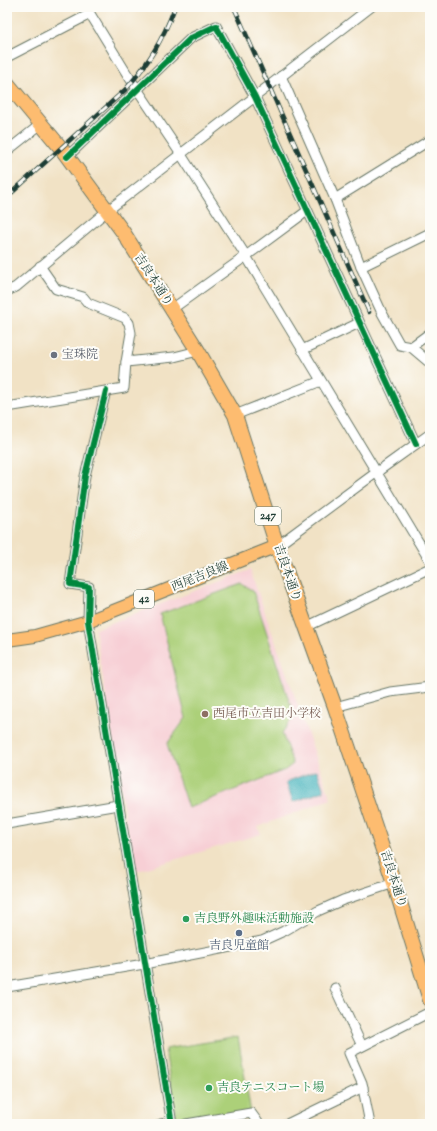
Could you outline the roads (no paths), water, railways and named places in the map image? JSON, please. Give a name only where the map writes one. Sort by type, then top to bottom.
[{"type":"highway","name":"吉良本通り","points":[[7,83],[67,157],[123,232],[198,351],[235,414],[278,546],[335,707],[394,883],[430,1000]]},
{"type":"main road","name":"西尾吉良線","points":[[7,640],[35,636],[88,620],[278,546]]},
{"type":"street","points":[[7,291],[16,286],[180,153],[255,98],[371,7]]},
{"type":"street","points":[[7,58],[88,11],[246,256],[430,561]]},
{"type":"street","points":[[67,157],[191,38],[216,26],[255,98],[416,444]]},
{"type":"street","points":[[282,76],[335,198],[361,267],[382,313],[400,345],[411,347],[430,363]]},
{"type":"street","points":[[7,151],[41,124]]},
{"type":"street","points":[[335,198],[430,140]]},
{"type":"street","points":[[172,310],[307,211]]},
{"type":"street","points":[[361,267],[430,233]]},
{"type":"street","points":[[7,407],[124,388],[126,362],[131,332],[129,323],[124,318],[88,303],[83,297],[56,288],[40,266]]},
{"type":"street","points":[[302,350],[359,323]]},
{"type":"street","points":[[411,347],[430,333]]},
{"type":"street","points":[[126,362],[174,357],[198,351]]},
{"type":"street","points":[[235,414],[321,381]]},
{"type":"street","points":[[106,391],[85,476],[70,584],[89,587],[88,620],[144,964],[172,1123],[161,1124]]},
{"type":"street","points":[[278,546],[430,434]]},
{"type":"street","points":[[306,627],[430,568]]},
{"type":"street","points":[[335,707],[390,692],[430,687]]},
{"type":"street","points":[[7,824],[118,805]]},
{"type":"street","points":[[7,987],[144,964],[262,941],[284,931],[318,911],[343,900],[394,883]]},
{"type":"street","points":[[335,988],[362,1046]]},
{"type":"street","points":[[370,1124],[362,1083],[349,1053],[430,1012]]},
{"type":"street","points":[[287,1124],[363,1088]]},
{"type":"street","points":[[186,1124],[251,1113],[259,1124]]},
{"type":"water","points":[[317,770],[324,791],[293,802],[286,782]]},
{"type":"railway","points":[[7,197],[126,89],[155,50],[175,7]]},
{"type":"railway","points":[[234,7],[369,312]]},
{"type":"place","name":"宝珠院","points":[[54,355]]},
{"type":"place","name":"西尾市立吉田小学校","points":[[205,714]]},
{"type":"place","name":"吉良野外趣味活動施設","points":[[186,919]]},
{"type":"place","name":"吉良児童館","points":[[239,933]]},
{"type":"place","name":"吉良テニスコート場","points":[[209,1088]]}]
